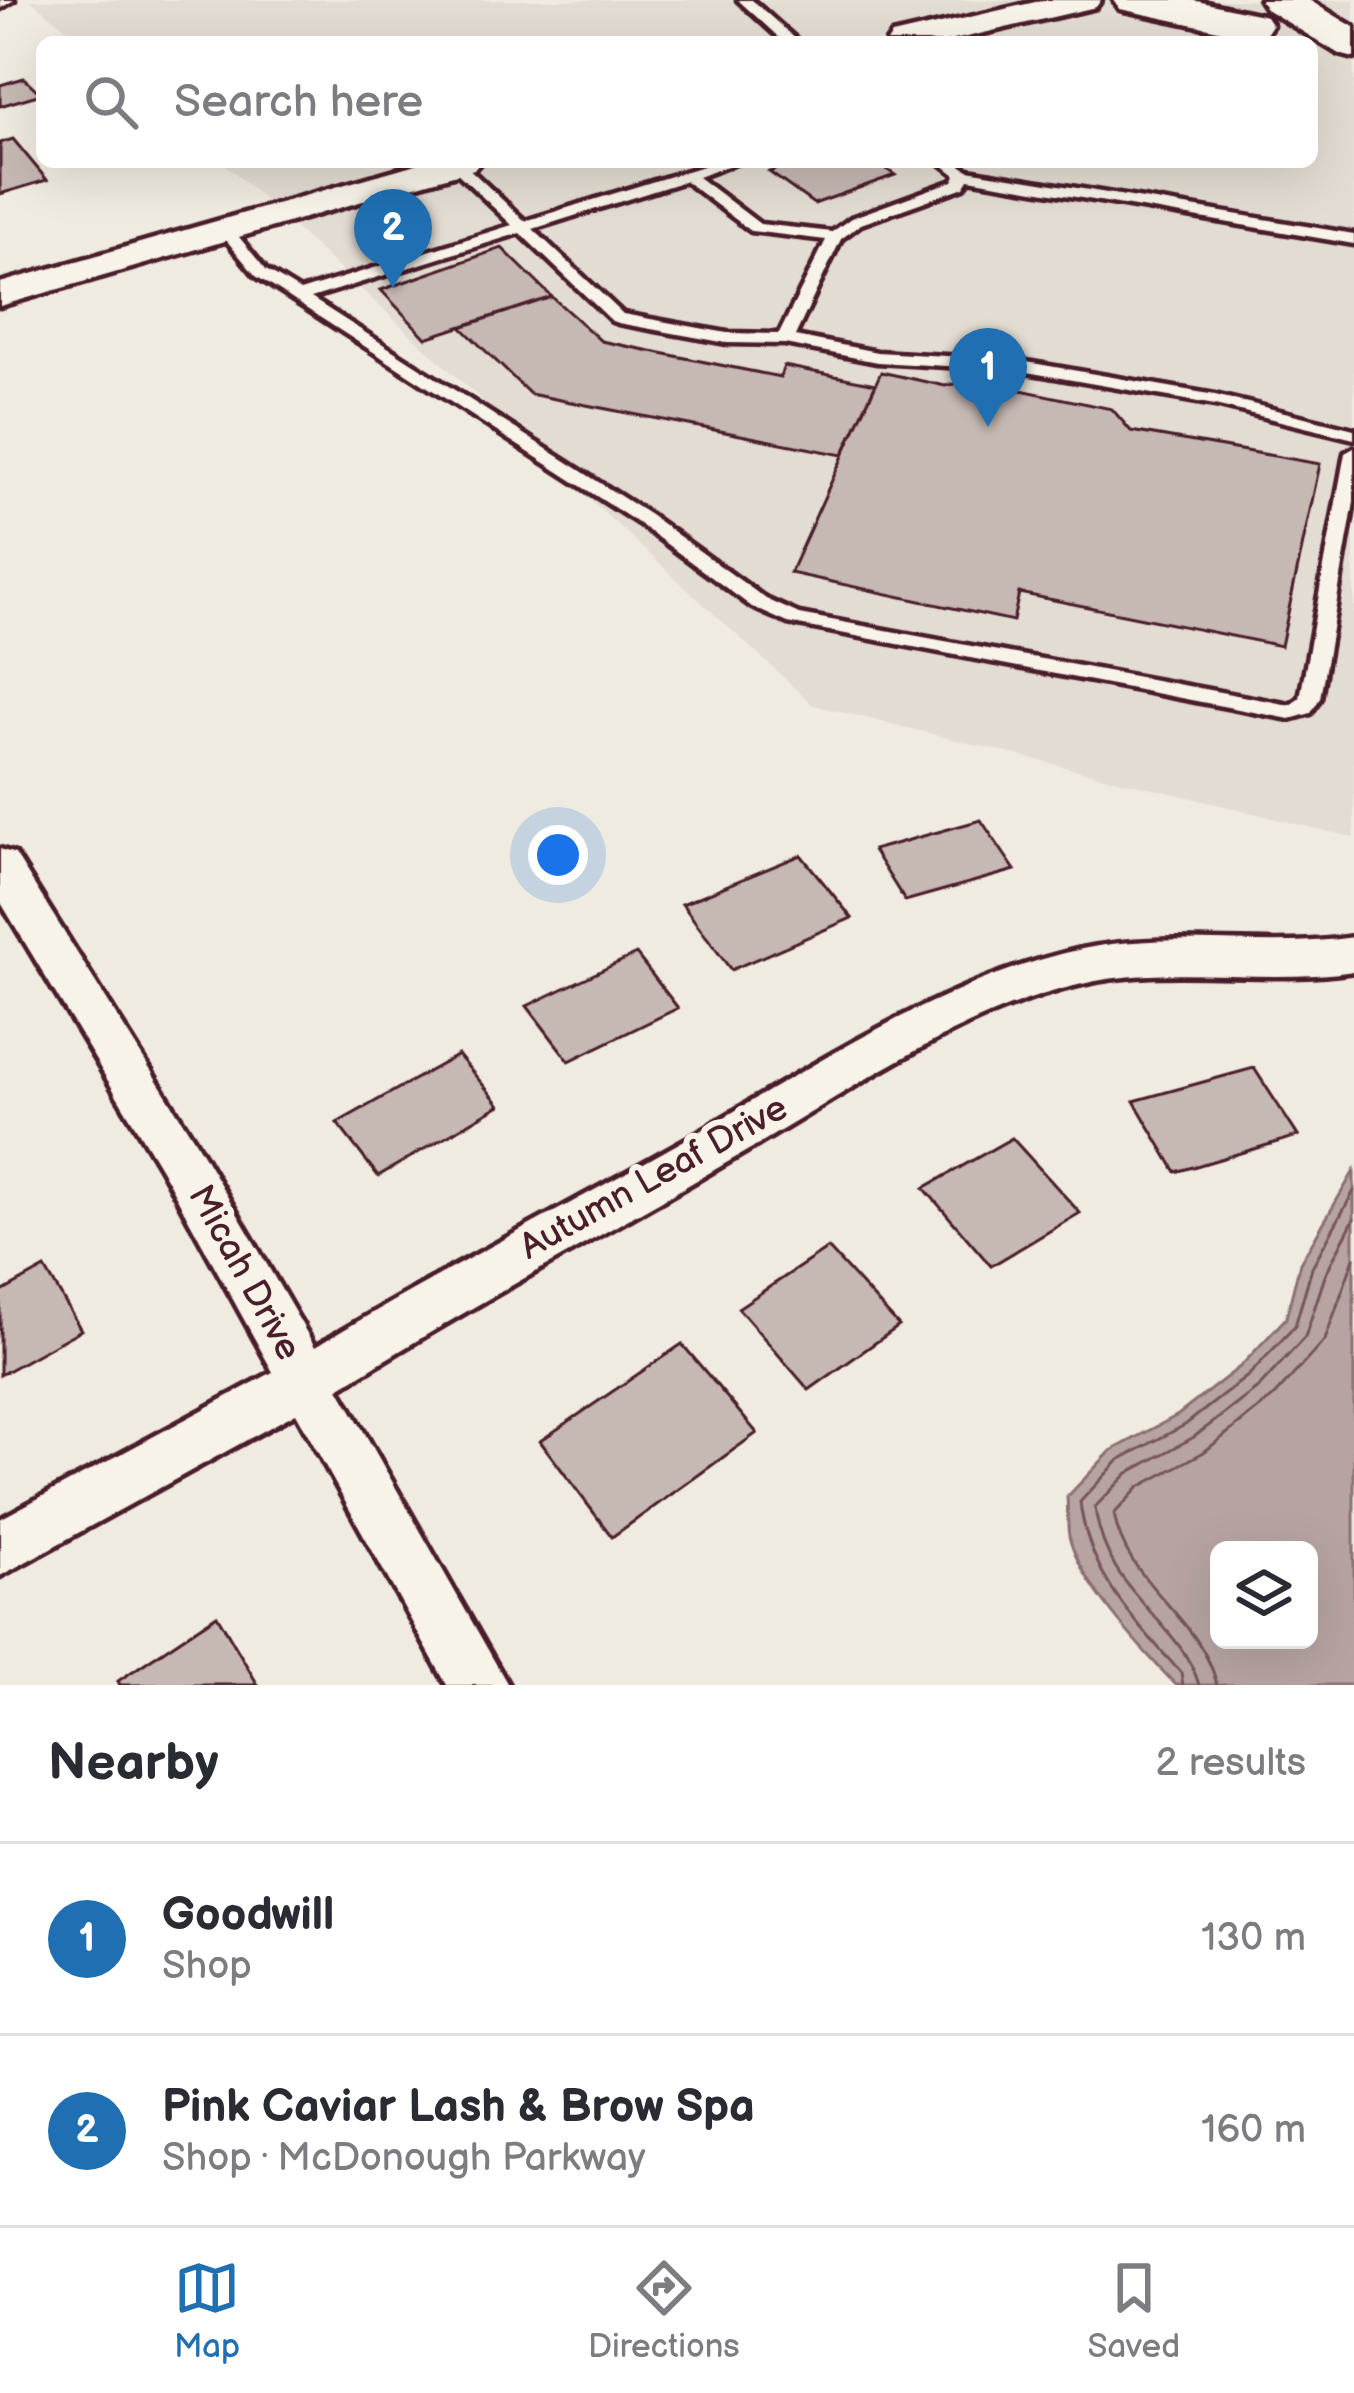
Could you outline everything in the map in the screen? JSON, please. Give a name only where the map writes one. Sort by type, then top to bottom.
[{"type":"main road","points":[[1134,0],[1284,17]]},
{"type":"main road","points":[[1210,0],[1284,17],[1354,45]]},
{"type":"main road","points":[[1318,67],[1354,89]]},
{"type":"street","points":[[929,36],[1084,0]]},
{"type":"street","points":[[0,295],[441,168]]},
{"type":"street","name":"Micah Drive","points":[[0,865],[178,1155],[479,1685]]},
{"type":"street","name":"Autumn Leaf Drive","points":[[0,1549],[304,1382],[444,1294],[640,1190],[912,1033],[1007,988],[1140,956],[1304,962],[1354,954]]},
{"type":"lane","points":[[744,0],[785,36]]},
{"type":"lane","points":[[464,168],[618,318],[727,338],[784,339],[877,357],[1015,365],[1215,400],[1354,434]]},
{"type":"lane","points":[[298,297],[713,168]]},
{"type":"lane","points":[[954,168],[964,175],[1354,238]]},
{"type":"lane","points":[[784,339],[836,237],[856,220],[958,184],[964,175]]},
{"type":"lane","points":[[688,176],[756,228],[836,237]]},
{"type":"lane","points":[[225,229],[261,273],[644,518],[759,603],[795,619],[1263,711],[1304,708],[1310,698],[1354,454]]},
{"type":"shaded area","points":[[30,0],[1354,0],[1354,838],[813,705],[230,168],[1318,168],[1318,36],[76,36]]},
{"type":"water","points":[[1354,1171],[1354,1685],[1176,1685],[1085,1574],[1069,1536],[1067,1497],[1111,1451],[1178,1415],[1241,1366],[1286,1318],[1300,1263]]},
{"type":"building","points":[[24,78],[36,95],[0,106],[0,85]]},
{"type":"building","points":[[13,139],[47,180],[0,194],[0,143]]},
{"type":"building","points":[[780,168],[885,168],[895,175],[814,204],[769,172]]},
{"type":"building","points":[[502,248],[552,297],[426,338],[381,290]]},
{"type":"building","points":[[552,297],[601,341],[780,377],[784,366],[876,384],[843,455],[530,394],[461,327]]},
{"type":"building","points":[[881,372],[945,386],[973,380],[1112,409],[1131,431],[1320,464],[1281,646],[1019,593],[1013,621],[790,573]]},
{"type":"building","points":[[981,820],[1015,870],[905,901],[873,850]]},
{"type":"building","points":[[801,855],[852,918],[731,970],[682,904]]},
{"type":"building","points":[[636,954],[678,1008],[569,1061],[527,1006]]},
{"type":"building","points":[[458,1055],[500,1105],[378,1176],[337,1123]]},
{"type":"building","points":[[1254,1068],[1298,1136],[1176,1172],[1134,1101]]},
{"type":"building","points":[[1012,1138],[1080,1213],[991,1266],[924,1188]]},
{"type":"building","points":[[828,1248],[899,1326],[809,1390],[738,1308]]},
{"type":"building","points":[[45,1268],[81,1330],[0,1375],[0,1293]]},
{"type":"building","points":[[682,1344],[757,1433],[612,1537],[540,1441]]},
{"type":"building","points":[[217,1615],[258,1685],[120,1685],[118,1681]]},
{"type":"place","name":"Pink Caviar Lash & Brow Spa","points":[[393,288]]},
{"type":"place","name":"Goodwill","points":[[988,427]]}]
